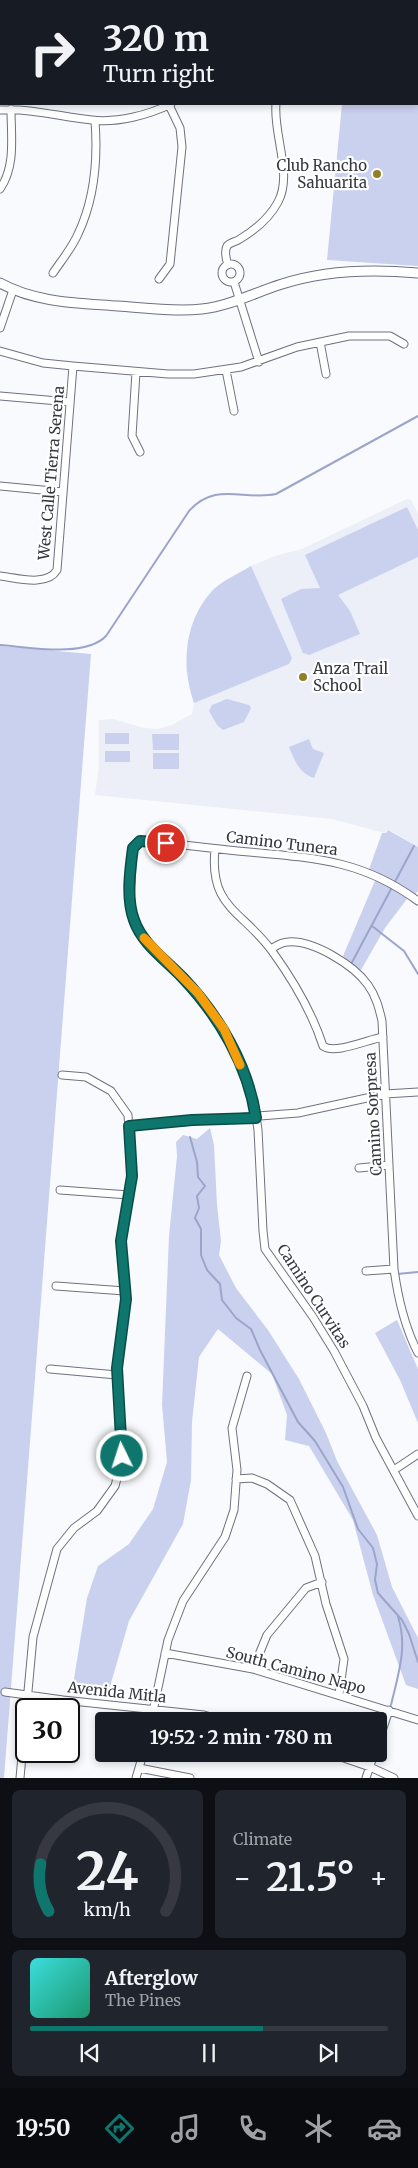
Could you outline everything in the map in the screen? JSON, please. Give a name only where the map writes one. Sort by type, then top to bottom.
[{"type":"street","points":[[0,110],[37,111],[95,121],[124,119],[147,114],[168,105]]},
{"type":"street","points":[[159,279],[170,264],[182,147],[180,128],[170,105]]},
{"type":"street","points":[[228,264],[225,257],[229,244],[255,229],[271,213],[279,200],[284,184],[276,105]]},
{"type":"street","points":[[0,189],[6,180],[11,162],[11,109]]},
{"type":"street","points":[[53,273],[78,236],[88,210],[94,184],[97,148],[95,121]]},
{"type":"street","points":[[228,264],[235,265],[239,270],[239,277],[234,282]]},
{"type":"street","points":[[228,264],[223,269],[222,276],[227,281],[234,282]]},
{"type":"street","points":[[0,282],[13,290],[50,300],[158,310],[203,309],[240,300],[283,283],[329,274],[387,270],[418,273]]},
{"type":"street","points":[[234,282],[259,362]]},
{"type":"street","points":[[0,328],[13,290]]},
{"type":"street","points":[[0,351],[43,363],[136,372],[194,374],[226,370],[259,362],[297,348],[350,336],[390,336],[404,344]]},
{"type":"street","points":[[320,342],[326,374]]},
{"type":"street","name":"West Calle Tierra Serena","points":[[0,576],[43,580],[54,575],[58,562],[73,366]]},
{"type":"street","points":[[226,370],[234,411]]},
{"type":"street","points":[[136,372],[132,436],[140,452]]},
{"type":"street","points":[[0,396],[70,402]]},
{"type":"street","points":[[0,486],[64,492]]},
{"type":"street","name":"Camino Tunera","points":[[136,844],[140,841],[150,841],[336,861],[377,876],[418,900]]},
{"type":"street","name":"Camino Curvitas","points":[[136,844],[132,856],[130,903],[133,920],[149,945],[198,993],[224,1029],[244,1074],[254,1103],[266,1249],[272,1261],[313,1317],[334,1351],[418,1516]]},
{"type":"street","points":[[215,848],[213,870],[220,895],[228,906],[271,950],[298,991],[318,1029],[324,1046],[327,1049],[337,1049],[383,1038]]},
{"type":"street","name":"Camino Sorpresa","points":[[271,950],[287,942],[302,943],[324,952],[362,978],[373,991],[379,1004],[383,1038],[394,1269],[403,1315],[418,1353]]},
{"type":"street","points":[[20,1778],[33,1638],[56,1549],[74,1528],[97,1511],[115,1486],[122,1456],[117,1376],[125,1291],[121,1241],[132,1176],[128,1115],[111,1091],[86,1077],[62,1075]]},
{"type":"street","points":[[129,1126],[192,1120],[256,1118],[298,1113],[385,1094],[418,1092]]},
{"type":"street","points":[[360,1168],[389,1165]]},
{"type":"street","points":[[60,1190],[128,1195]]},
{"type":"street","points":[[366,1271],[394,1269]]},
{"type":"street","points":[[56,1286],[125,1291]]},
{"type":"street","points":[[50,1369],[117,1376]]},
{"type":"street","points":[[154,1710],[168,1640],[183,1601],[225,1537],[234,1510],[236,1479],[232,1428],[247,1376]]},
{"type":"street","points":[[394,1470],[418,1454]]},
{"type":"street","points":[[236,1479],[252,1478],[267,1484],[290,1500],[315,1556],[326,1604],[344,1659],[339,1694]]},
{"type":"street","points":[[253,1669],[267,1635],[306,1588],[322,1582]]},
{"type":"street","name":"South Camino Napo","points":[[165,1653],[253,1669],[339,1694],[418,1720]]},
{"type":"street","name":"Avenida Mitla","points":[[6,1692],[174,1712]]},
{"type":"street","points":[[387,1716],[389,1710]]},
{"type":"street","points":[[136,1778],[141,1762]]},
{"type":"street","points":[[355,1762],[394,1778]]},
{"type":"street","points":[[366,1778],[372,1762]]},
{"type":"street","points":[[139,1768],[190,1778]]},
{"type":"shaded area","name":"Club Rancho Sahuarita","points":[[342,105],[418,105],[418,266],[327,260]]},
{"type":"shaded area","name":"Anza Trail School","points":[[407,499],[411,500],[418,513],[418,847],[392,831],[387,830],[384,833],[332,819],[95,795],[99,766],[99,720],[113,719],[144,728],[158,729],[172,725],[192,714],[194,703],[186,670],[188,643],[194,619],[212,591],[223,582],[251,566],[275,556],[302,549]]},
{"type":"shaded area","points":[[407,507],[418,530],[418,557],[338,595],[350,611],[360,634],[309,655],[303,653],[281,599],[301,589],[320,588],[305,555]]},
{"type":"shaded area","points":[[251,566],[292,658],[289,664],[194,703],[187,674],[187,659],[191,630],[196,616],[203,603],[216,587]]},
{"type":"shaded area","points":[[0,646],[91,654],[4,1778],[0,1778]]},
{"type":"shaded area","points":[[227,699],[249,705],[251,708],[244,722],[223,730],[217,725],[209,711],[212,705]]},
{"type":"shaded area","points":[[105,733],[129,733],[129,744],[105,744]]},
{"type":"shaded area","points":[[152,734],[179,734],[179,750],[153,750]]},
{"type":"shaded area","points":[[309,739],[313,749],[324,753],[314,778],[301,770],[289,747]]},
{"type":"shaded area","points":[[105,751],[130,751],[130,762],[105,762]]},
{"type":"shaded area","points":[[153,753],[179,753],[179,769],[153,769]]},
{"type":"shaded area","points":[[388,830],[418,847],[418,891],[413,897],[410,895],[385,928],[361,970],[343,956],[377,876],[368,872],[382,833],[386,833]]},
{"type":"shaded area","points":[[210,1128],[214,1145],[221,1241],[219,1255],[236,1288],[268,1330],[299,1379],[326,1433],[337,1461],[377,1535],[392,1587],[418,1638],[418,1689],[406,1685],[373,1595],[353,1520],[309,1446],[285,1440],[287,1415],[272,1374],[218,1329],[199,1357],[192,1422],[191,1480],[183,1524],[129,1621],[109,1690],[73,1685],[87,1598],[98,1566],[129,1544],[153,1509],[167,1462],[162,1405],[169,1236],[177,1156],[176,1142],[183,1135],[197,1139]]},
{"type":"shaded area","points":[[397,1320],[418,1369],[418,1423],[400,1380],[375,1333]]},
{"type":"waterway","points":[[0,645],[56,650],[85,647],[97,643],[106,636],[189,511],[199,502],[220,494],[264,496],[276,494],[418,416]]},
{"type":"waterway","points":[[350,966],[414,846]]},
{"type":"waterway","points":[[372,926],[404,951],[418,974]]},
{"type":"waterway","points":[[190,1137],[197,1162],[198,1177],[205,1186],[197,1196],[199,1208],[195,1218],[201,1229],[201,1255],[207,1270],[220,1284],[222,1300],[236,1318],[251,1329],[298,1422],[315,1441],[343,1487],[358,1529],[373,1548],[377,1564],[375,1580],[378,1593],[402,1620],[409,1634],[418,1662]]},
{"type":"waterway","points":[[397,1274],[418,1272]]},
{"type":"waterway","points":[[391,1705],[402,1650],[401,1628],[398,1617]]},
{"type":"slow traffic","points":[[144,938],[198,993],[224,1029],[240,1065]]},
{"type":"place","name":"Club Rancho Sahuarita","points":[[377,174]]},
{"type":"place","name":"Anza Trail School","points":[[303,677]]},
{"type":"route","points":[[122,1456],[117,1368],[126,1299],[121,1241],[132,1176],[129,1126],[192,1120],[256,1118],[254,1103],[244,1074],[224,1029],[198,993],[149,945],[133,920],[130,903],[133,848],[140,841],[166,843]]}]
